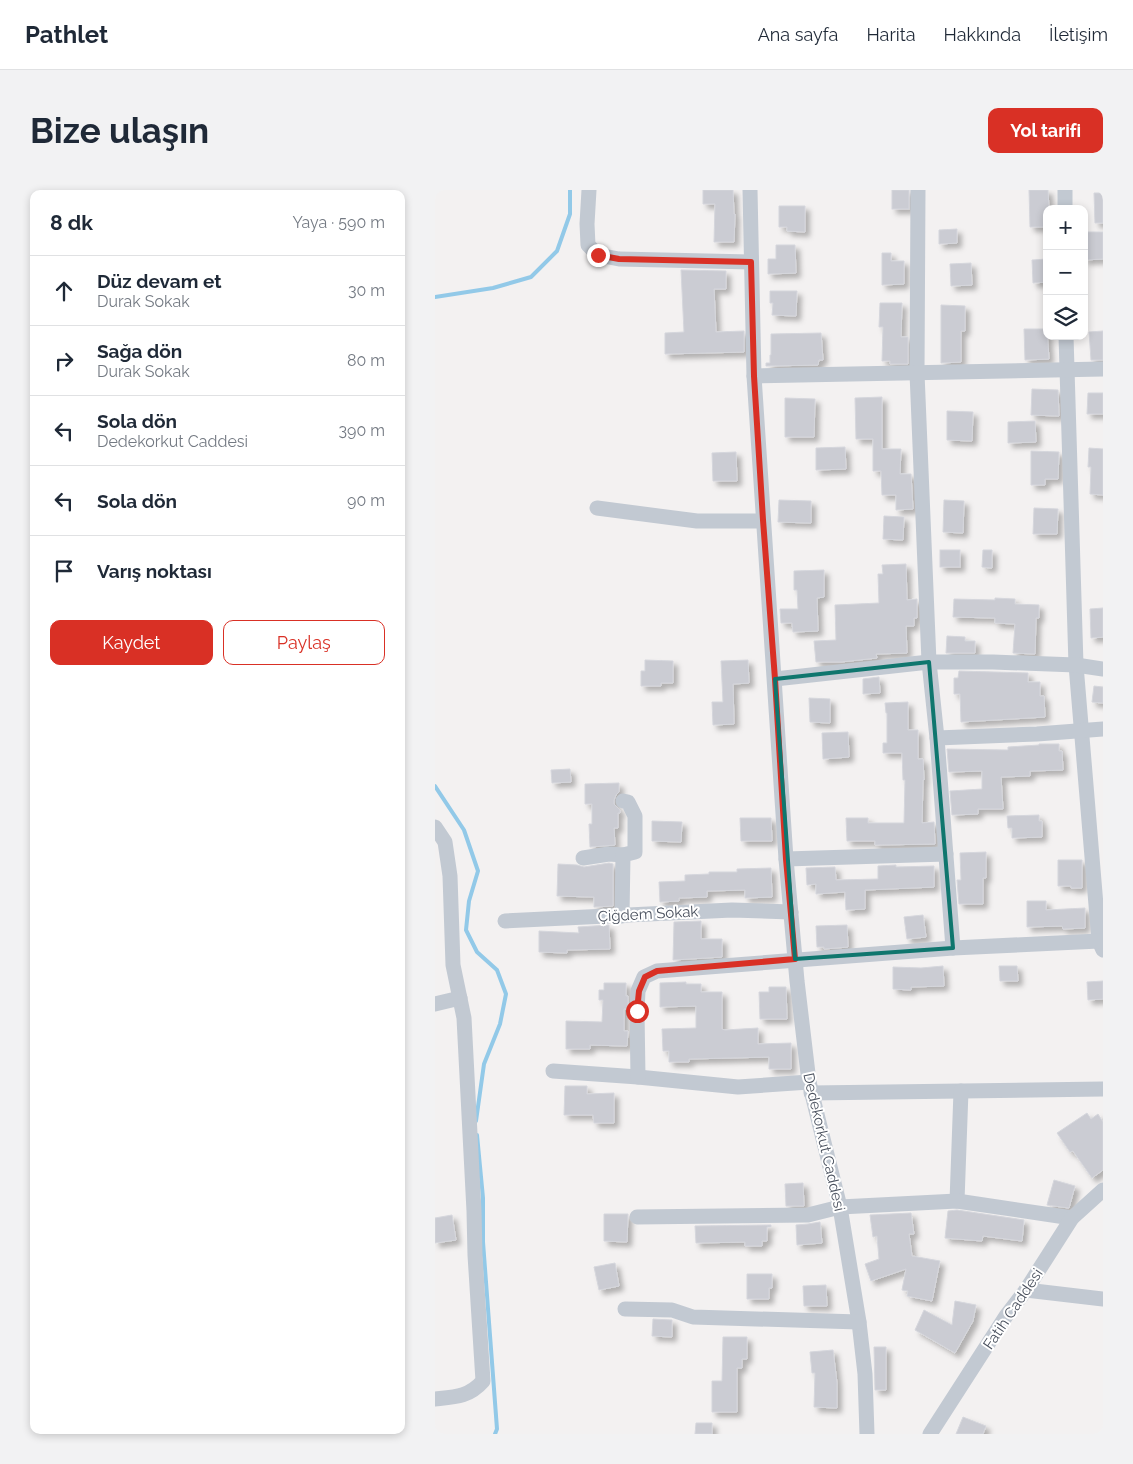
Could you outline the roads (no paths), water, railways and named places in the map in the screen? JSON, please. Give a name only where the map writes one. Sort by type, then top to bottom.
[{"type":"street","points":[[589,190],[588,245],[598,255],[619,259],[751,262]]},
{"type":"street","name":"Dedekorkut Caddesi","points":[[750,190],[754,376],[786,859],[797,981],[810,1088],[840,1207],[859,1322],[865,1374],[867,1434]]},
{"type":"street","points":[[919,190],[917,373],[929,662],[937,738],[953,948]]},
{"type":"street","points":[[1065,190],[1065,205]]},
{"type":"street","points":[[638,1078],[637,1011],[639,991],[645,977],[657,971],[953,948],[1101,946],[1097,850],[1076,665],[1066,340]]},
{"type":"street","points":[[754,376],[1103,369]]},
{"type":"street","points":[[597,508],[697,521],[763,520]]},
{"type":"street","points":[[775,679],[929,662],[1076,665],[1103,669]]},
{"type":"street","points":[[937,738],[1103,729]]},
{"type":"street","points":[[583,858],[609,854],[623,855],[635,852],[635,816],[628,802],[623,801]]},
{"type":"street","points":[[435,827],[445,842],[450,876],[453,965],[464,1018],[483,1380],[479,1386],[468,1394],[435,1399]]},
{"type":"street","points":[[786,859],[946,854]]},
{"type":"street","points":[[622,916],[623,855]]},
{"type":"street","name":"Çiğdem Sokak","points":[[505,921],[733,910],[791,912]]},
{"type":"street","points":[[435,1004],[460,998]]},
{"type":"street","points":[[553,1071],[738,1087],[961,1091],[1103,1090]]},
{"type":"street","points":[[957,1201],[961,1091]]},
{"type":"street","name":"Fatih Caddesi","points":[[930,1434],[1072,1218],[1103,1190]]},
{"type":"street","points":[[637,1217],[808,1215],[840,1207],[957,1201],[1072,1218]]},
{"type":"street","points":[[1026,1290],[1103,1299]]},
{"type":"street","points":[[625,1309],[672,1310],[693,1317],[859,1322]]},
{"type":"waterway","points":[[435,297],[493,288],[531,277],[557,251],[570,214],[570,190]]},
{"type":"waterway","points":[[435,786],[464,830],[478,871],[469,901],[466,930],[477,952],[497,970],[506,994],[500,1024],[484,1064],[476,1121]]},
{"type":"waterway","points":[[477,1135],[483,1198],[483,1242],[497,1429],[495,1434]]}]
